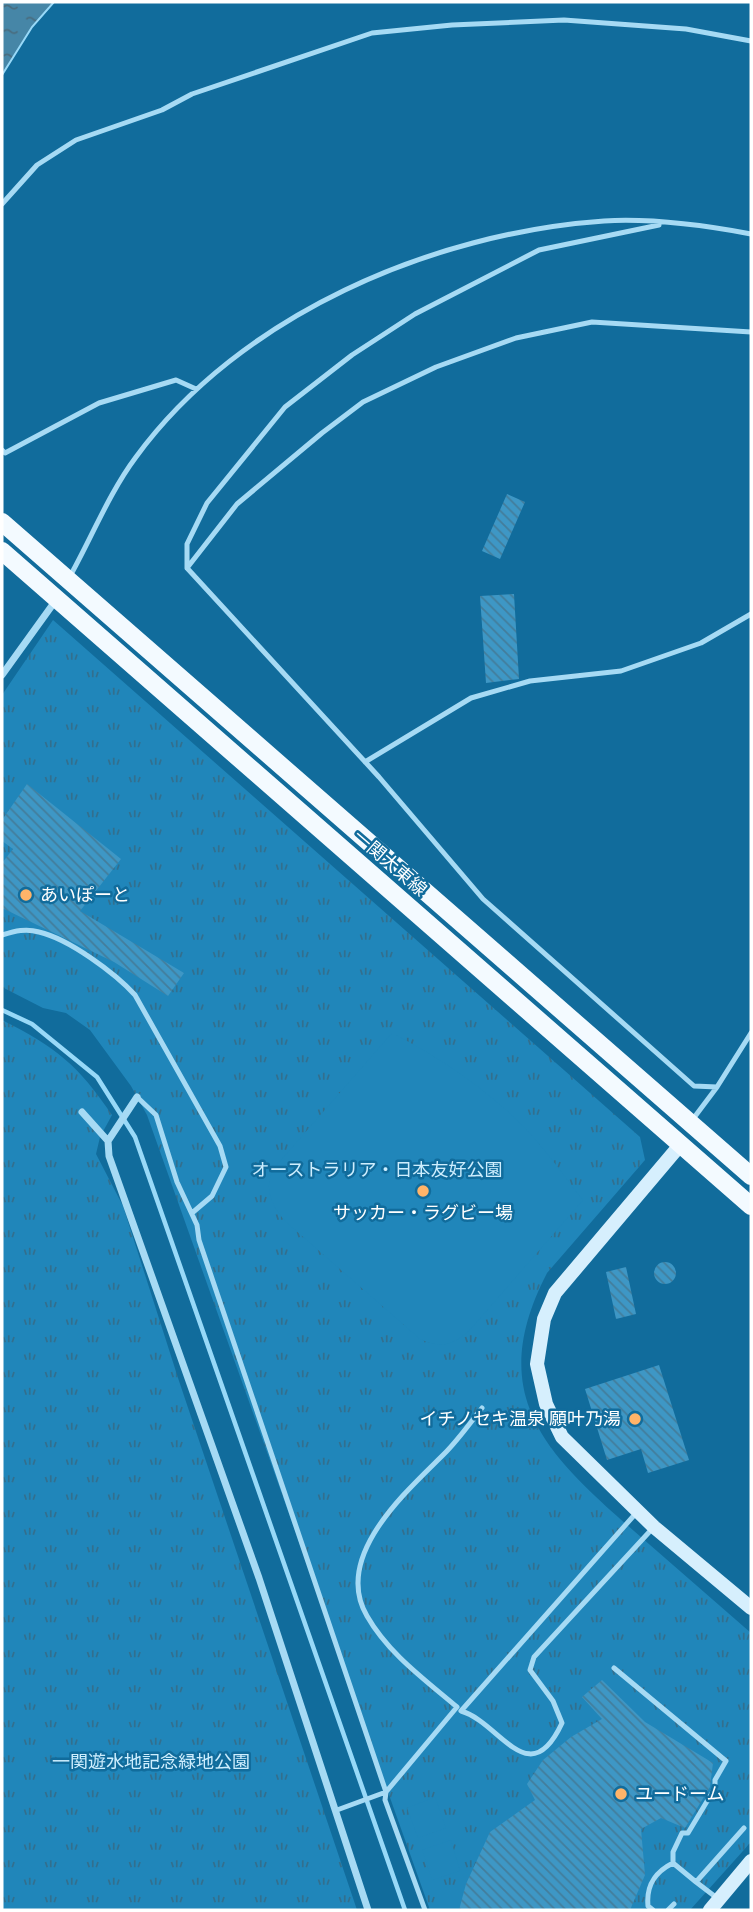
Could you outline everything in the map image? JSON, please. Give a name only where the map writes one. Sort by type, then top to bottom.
[{"type":"main road","name":"一関大東線","points":[[2,522],[751,1176]]},
{"type":"main road","name":"一関大東線","points":[[2,551],[751,1206]]},
{"type":"street","points":[[2,675],[56,599]]},
{"type":"street","points":[[137,1097],[108,1141],[109,1157],[259,1578],[368,1910]]},
{"type":"street","points":[[82,1112],[108,1141]]},
{"type":"street","points":[[681,1144],[555,1293],[544,1319],[537,1364],[543,1394],[562,1437],[654,1527],[751,1608]]},
{"type":"street","points":[[715,1905],[751,1861]]},
{"type":"lane","points":[[2,204],[37,164],[76,140],[162,110],[192,93],[372,33],[452,25],[564,20],[686,29],[751,41]]},
{"type":"lane","points":[[68,580],[135,458],[196,389],[267,336],[336,294],[425,256],[515,231],[606,221],[669,223],[751,234]]},
{"type":"lane","points":[[669,223],[539,250],[415,314],[352,355],[285,407],[207,503],[187,544],[187,568],[365,762],[483,900],[694,1086],[717,1087]]},
{"type":"lane","points":[[187,568],[237,504],[322,433],[363,402],[436,367],[516,338],[593,322],[751,332]]},
{"type":"lane","points":[[2,450],[5,453],[99,403],[119,400],[159,383],[176,380],[196,389]]},
{"type":"lane","points":[[365,762],[471,698],[530,681],[621,671],[701,643],[751,614]]},
{"type":"lane","points":[[2,935],[20,929],[41,932],[119,977],[135,995],[220,1146],[226,1167],[212,1196],[192,1213]]},
{"type":"lane","points":[[690,1123],[717,1087],[751,1033]]},
{"type":"lane","points":[[137,1097],[156,1115],[177,1182],[192,1213],[386,1792],[385,1800],[425,1910]]},
{"type":"lane","points":[[337,1810],[386,1792],[457,1707],[408,1668],[365,1614],[359,1588],[360,1565],[370,1536],[482,1408]]},
{"type":"lane","points":[[638,1511],[461,1711],[476,1716],[519,1753],[529,1756],[542,1751],[555,1737],[562,1723],[553,1701],[532,1676],[530,1670],[534,1657],[654,1527]]},
{"type":"lane","points":[[614,1668],[726,1761],[715,1780],[715,1788],[688,1833],[682,1833],[673,1852],[673,1863]]},
{"type":"lane","points":[[696,1882],[744,1828]]},
{"type":"lane","points":[[673,1863],[696,1882],[715,1905]]},
{"type":"lane","points":[[653,1910],[648,1906],[647,1892],[662,1868],[673,1863]]},
{"type":"lane","points":[[668,1910],[674,1904]]},
{"type":"green space","name":"オーストラリア・日本友好公園","points":[[53,620],[640,1137],[645,1160],[547,1273],[529,1316],[522,1354],[524,1388],[534,1419],[551,1448],[574,1475],[602,1503],[751,1633],[751,1842],[690,1910],[430,1910],[147,1115],[131,1086],[90,1030],[66,1013],[43,1008],[2,987],[2,695]]},
{"type":"green space","name":"一関遊水地記念緑地公園","points":[[2,1020],[37,1039],[64,1059],[88,1083],[112,1115],[100,1137],[96,1154],[123,1206],[357,1910],[2,1910]]},
{"type":"green space","name":"サッカー・ラグビー場","points":[[392,1033],[445,1063],[511,1114],[533,1136],[583,1200],[469,1331],[458,1340],[441,1345],[420,1339],[286,1222],[270,1196],[269,1182],[275,1167]]},
{"type":"green space","points":[[435,1797],[446,1828],[418,1838],[407,1808]]},
{"type":"green space","points":[[451,1840],[460,1871],[432,1880],[422,1850]]},
{"type":"water","points":[[2,2],[54,2],[32,27],[2,75]]},
{"type":"building","points":[[507,494],[525,502],[500,559],[482,551]]},
{"type":"building","points":[[514,594],[519,679],[486,683],[480,596]]},
{"type":"building","name":"あいぽーと","points":[[27,784],[121,859],[80,911],[184,973],[168,996],[114,962],[2,908],[2,863],[13,849],[2,841],[2,820]]},
{"type":"building","points":[[665,1262],[673,1265],[676,1273],[673,1281],[665,1284],[657,1281],[654,1273],[657,1265]]},
{"type":"building","points":[[626,1267],[636,1314],[616,1319],[606,1272]]},
{"type":"building","name":"イチノセキ温泉 願叶乃湯","points":[[659,1365],[689,1460],[648,1473],[641,1449],[607,1460],[585,1389]]},
{"type":"building","name":"ユードーム","points":[[602,1680],[645,1722],[713,1763],[710,1787],[685,1828],[661,1818],[641,1829],[645,1875],[630,1910],[459,1910],[466,1884],[490,1832],[535,1800],[527,1784],[543,1760],[571,1737],[602,1719],[582,1697]]},
{"type":"waterway","points":[[2,1010],[32,1024],[97,1077],[135,1137],[405,1910]]},
{"type":"place","name":"あいぽーと","points":[[26,895]]},
{"type":"place","name":"サッカー・ラグビー場","points":[[423,1191]]},
{"type":"place","name":"イチノセキ温泉 願叶乃湯","points":[[635,1419]]},
{"type":"place","name":"ユードーム","points":[[621,1794]]}]
